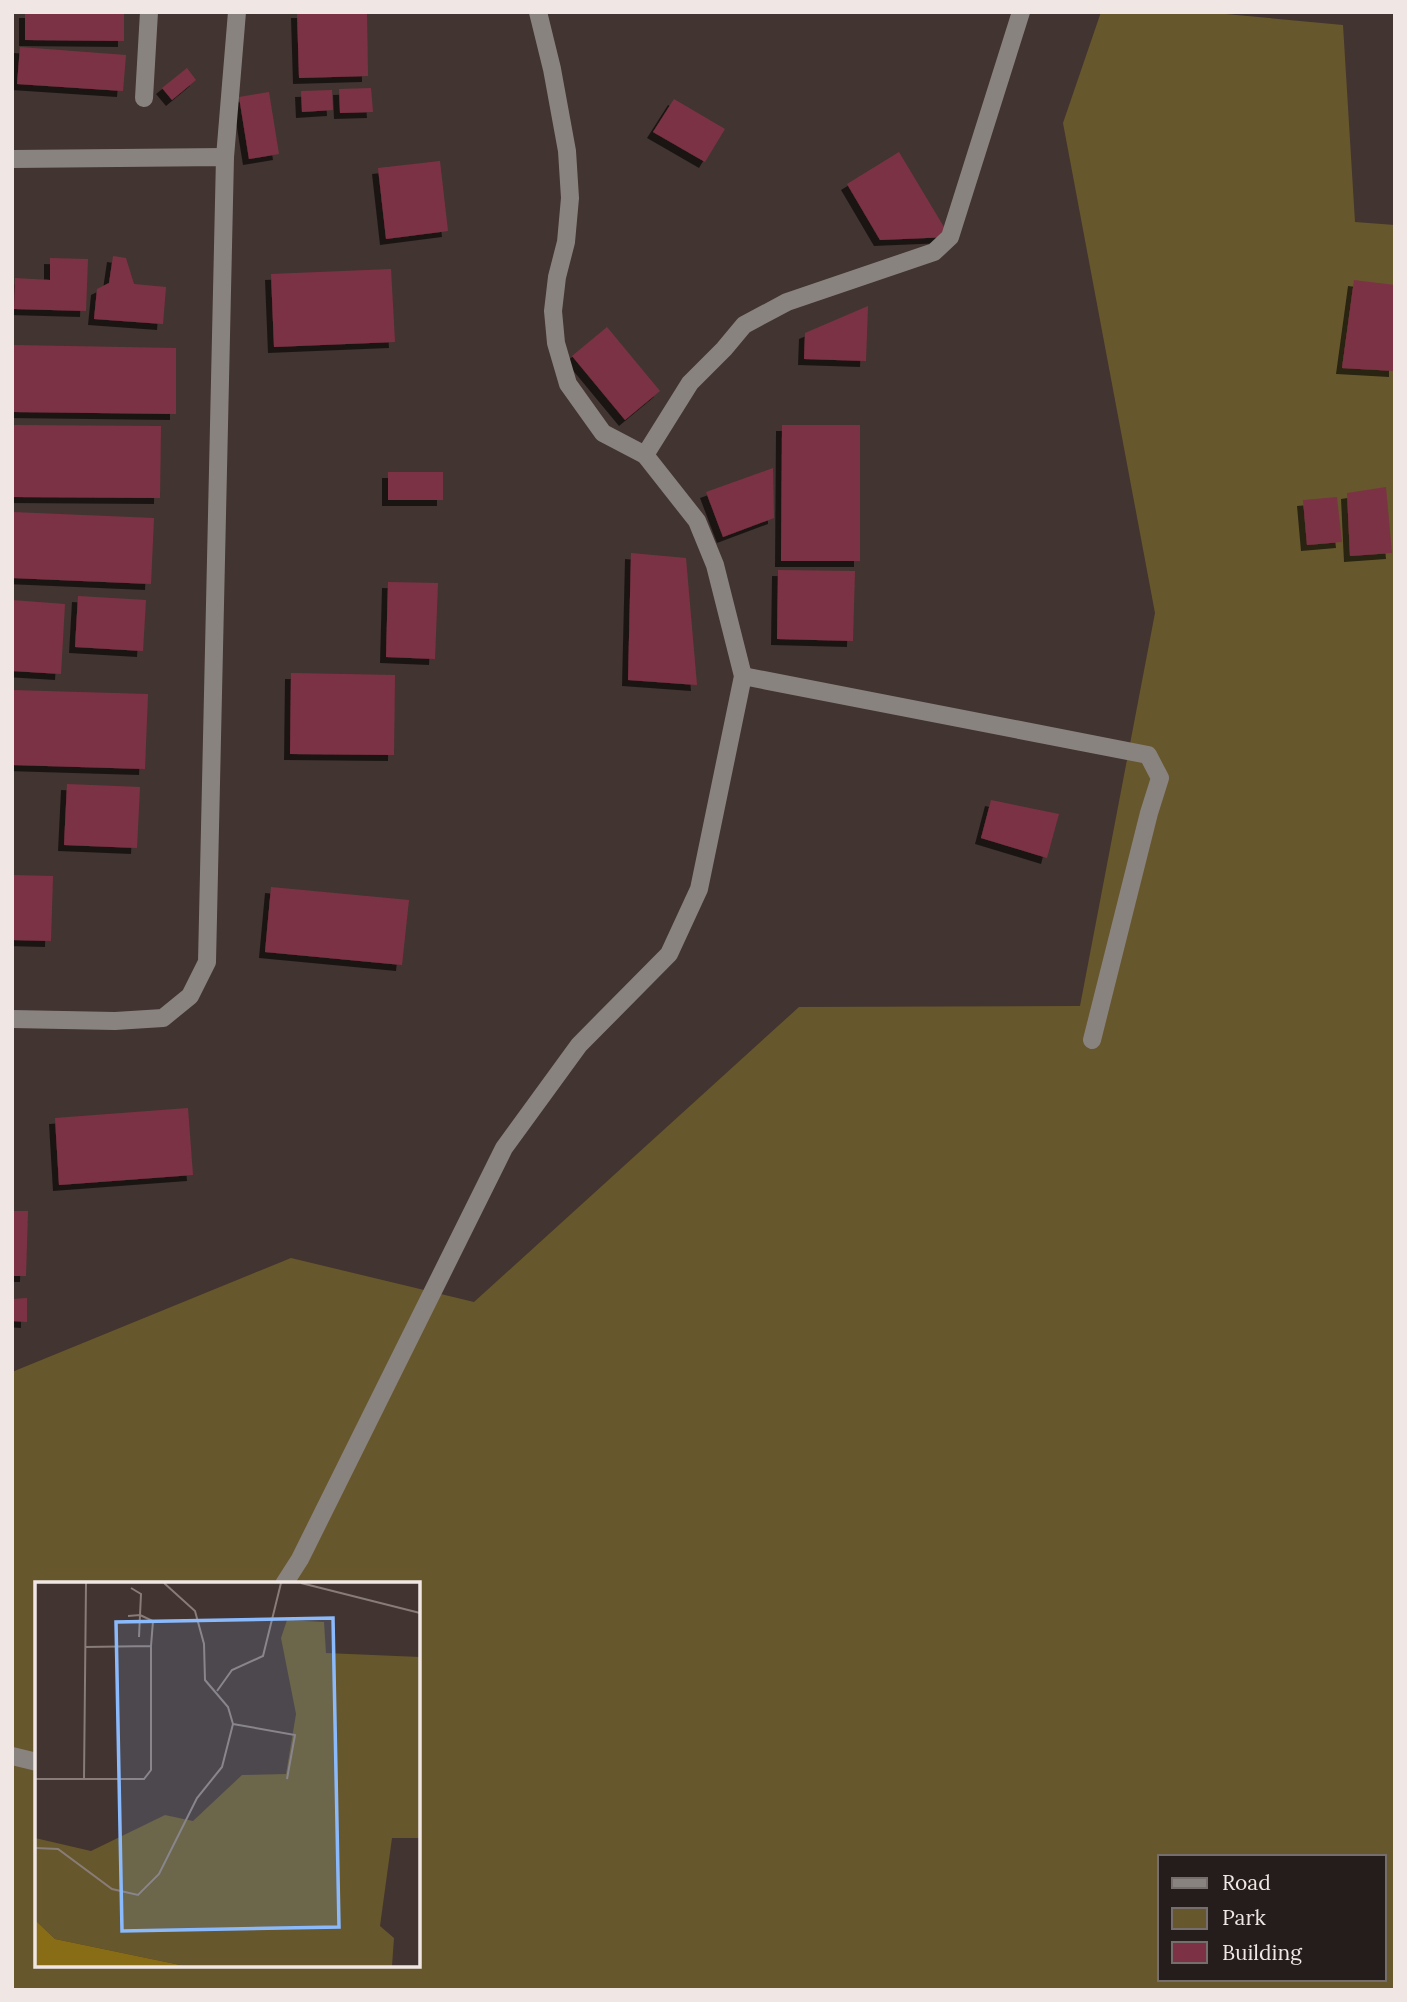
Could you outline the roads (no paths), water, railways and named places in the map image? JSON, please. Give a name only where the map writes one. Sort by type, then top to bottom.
[{"type":"street","points":[[144,99],[149,12]]},
{"type":"street","points":[[12,1019],[115,1021],[163,1018],[190,996],[207,962],[225,157],[237,12]]},
{"type":"street","points":[[285,1582],[300,1559],[504,1148],[579,1045],[669,954],[699,889],[743,676],[715,565],[697,521],[645,455],[603,433],[568,384],[556,343],[553,310],[557,277],[566,242],[569,174],[552,69],[538,12]]},
{"type":"street","points":[[645,455],[690,383],[744,325],[787,302],[933,252],[950,237],[1021,12]]},
{"type":"street","points":[[12,159],[225,157]]},
{"type":"street","points":[[743,676],[1148,755],[1160,778],[1091,1040]]},
{"type":"street","points":[[12,1756],[35,1762]]}]
